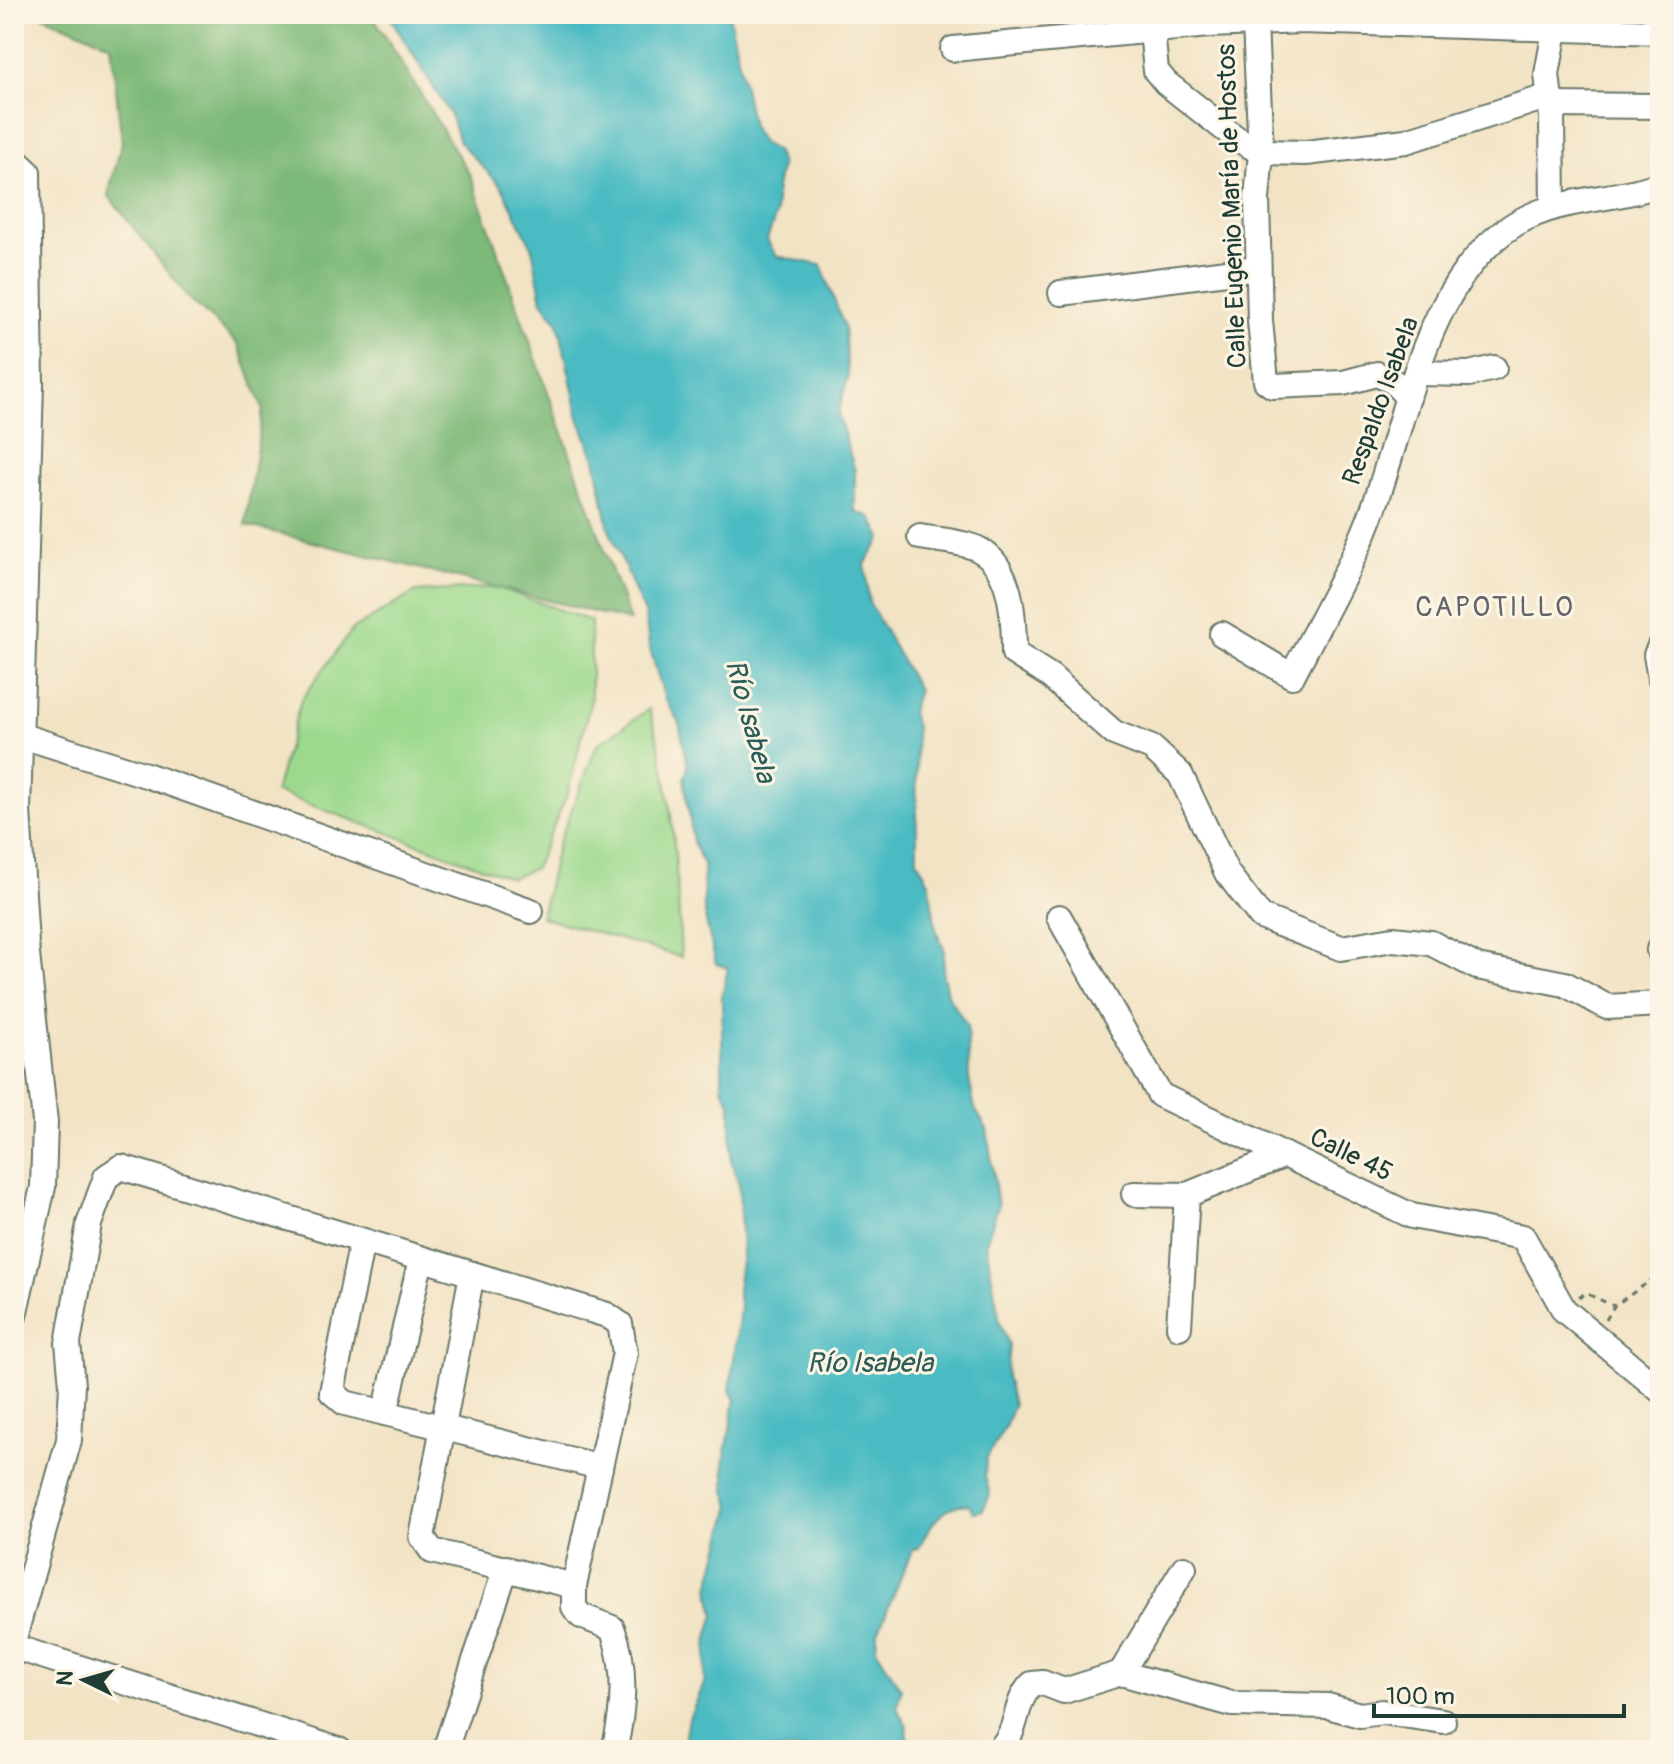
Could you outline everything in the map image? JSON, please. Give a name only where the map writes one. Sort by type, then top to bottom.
[{"type":"street","points":[[953,49],[1152,31],[1208,19],[1255,25],[1301,21],[1555,22],[1660,32]]},
{"type":"street","points":[[1553,206],[1547,74],[1555,22]]},
{"type":"street","name":"Calle Eugenio María de Hostos","points":[[1255,25],[1261,152],[1257,199],[1260,321],[1269,384],[1343,383],[1377,374],[1394,382],[1408,398]]},
{"type":"street","points":[[1152,31],[1156,71],[1166,83],[1236,138],[1261,152],[1306,153],[1406,141],[1550,100],[1660,106]]},
{"type":"street","points":[[14,1316],[23,1241],[43,1187],[45,1122],[20,944],[17,660],[21,165]]},
{"type":"street","name":"Respaldo Isabela","points":[[1222,634],[1292,676],[1362,538],[1416,373],[1446,304],[1477,256],[1515,225],[1553,206],[1639,192],[1660,184]]},
{"type":"street","points":[[1061,293],[1258,268]]},
{"type":"street","points":[[1416,373],[1469,374],[1494,368]]},
{"type":"street","points":[[920,537],[975,547],[997,563],[1014,615],[1014,653],[1050,676],[1114,733],[1152,748],[1180,774],[1227,873],[1261,917],[1341,948],[1393,939],[1431,943],[1477,967],[1565,984],[1607,1007],[1660,1004]]},
{"type":"street","points":[[19,735],[149,776],[531,911]]},
{"type":"street","name":"Calle 45","points":[[1059,917],[1160,1095],[1412,1216],[1523,1237],[1564,1310],[1660,1390]]},
{"type":"street","points":[[1134,1194],[1187,1195],[1285,1155]]},
{"type":"street","points":[[14,1638],[69,1440],[72,1385],[68,1343],[89,1224],[106,1177],[121,1167],[607,1315],[620,1324],[625,1353],[574,1586],[574,1607],[581,1616],[612,1628],[619,1646],[623,1716],[614,1750]]},
{"type":"street","points":[[1179,1327],[1187,1195]]},
{"type":"street","points":[[362,1241],[332,1392],[345,1403],[600,1467]]},
{"type":"street","points":[[385,1413],[421,1259]]},
{"type":"street","points":[[472,1274],[422,1537],[432,1551],[574,1586]]},
{"type":"street","points":[[445,1750],[506,1568]]},
{"type":"street","points":[[1121,1673],[1184,1568]]},
{"type":"street","points":[[14,1647],[339,1750]]},
{"type":"street","points":[[999,1750],[1012,1737],[1024,1694],[1032,1684],[1043,1683],[1064,1691],[1121,1673],[1232,1704],[1328,1706],[1360,1715],[1382,1712],[1443,1721]]},
{"type":"path","points":[[1597,1337],[1614,1306],[1660,1274]]},
{"type":"path","points":[[1564,1310],[1585,1293],[1614,1306]]},
{"type":"green space","points":[[39,14],[372,14],[471,177],[630,621],[245,525],[263,409],[238,344],[187,296],[108,195],[122,142],[111,45]]},
{"type":"green space","points":[[496,587],[591,621],[591,700],[567,795],[535,868],[511,878],[275,792],[301,700],[353,629],[416,592]]},
{"type":"green space","points":[[649,709],[669,801],[681,957],[541,917],[557,847],[597,745]]},
{"type":"water","name":"Río Isabela","points":[[388,14],[729,14],[752,126],[762,143],[776,151],[781,165],[776,188],[776,214],[767,240],[776,256],[821,265],[844,326],[848,377],[838,414],[855,471],[855,511],[871,517],[882,538],[865,564],[869,602],[918,690],[911,712],[916,727],[917,860],[929,882],[936,929],[944,949],[943,976],[948,996],[967,1025],[969,1079],[975,1109],[987,1129],[998,1206],[986,1243],[1000,1323],[1009,1345],[1006,1376],[1013,1405],[1006,1425],[986,1459],[985,1476],[990,1495],[983,1510],[973,1512],[970,1505],[953,1507],[932,1525],[919,1548],[913,1549],[910,1555],[877,1635],[876,1649],[901,1689],[897,1708],[907,1727],[909,1750],[683,1750],[687,1723],[704,1684],[708,1637],[715,1614],[709,1589],[731,1505],[726,1491],[724,1464],[735,1400],[730,1390],[740,1309],[737,1290],[742,1255],[739,1185],[731,1161],[731,1105],[722,1087],[722,996],[728,968],[716,964],[704,912],[703,864],[693,842],[684,778],[688,767],[679,722],[665,699],[649,646],[645,615],[609,529],[595,459],[579,418],[558,322],[542,301],[532,247],[502,187],[459,142],[450,114]]},
{"type":"district","name":"CAPOTILLO","points":[[1495,607]]}]
